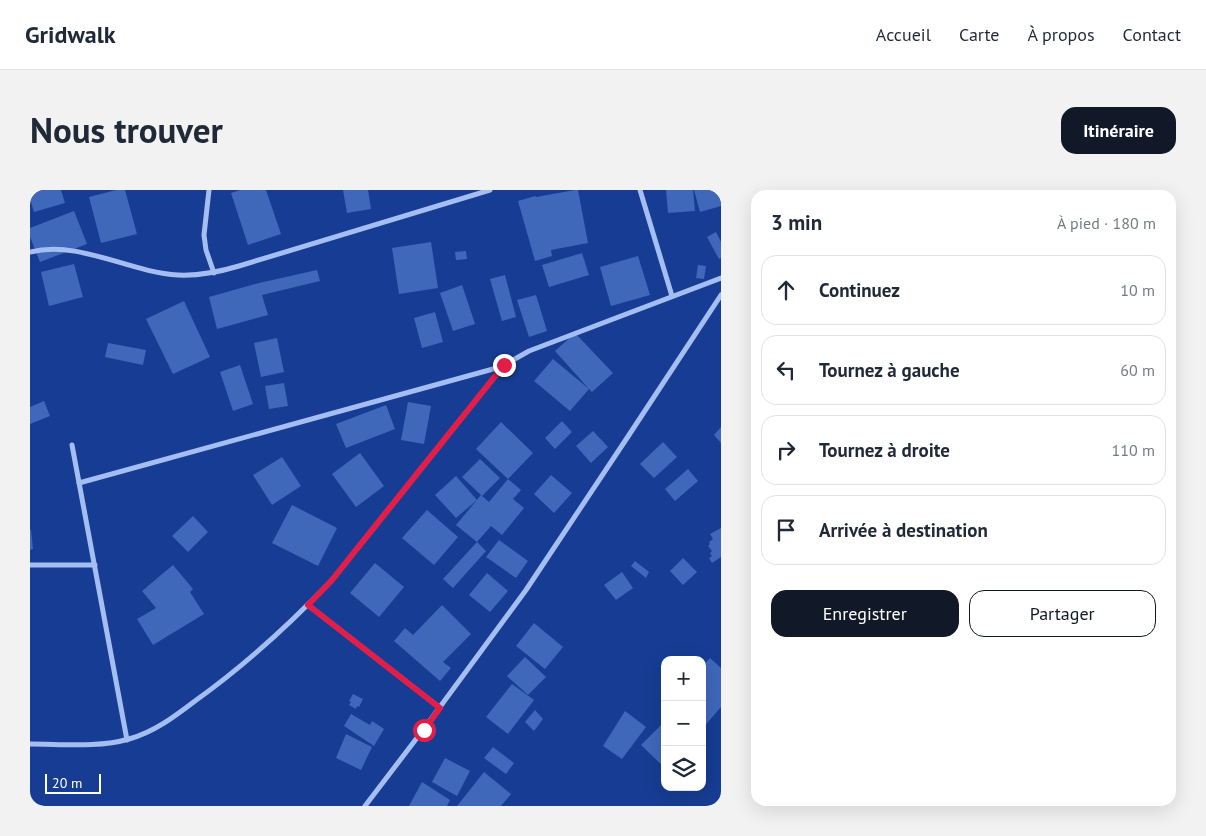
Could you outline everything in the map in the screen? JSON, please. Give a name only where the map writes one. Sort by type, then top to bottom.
[{"type":"street","points":[[209,190],[204,235],[206,250],[214,273]]},
{"type":"street","points":[[30,252],[40,249],[60,249],[177,275],[214,273],[490,190]]},
{"type":"street","points":[[640,190],[672,296]]},
{"type":"street","points":[[79,483],[504,365],[529,351],[721,278]]},
{"type":"street","points":[[365,806],[440,708],[526,590],[721,295]]},
{"type":"street","points":[[30,744],[101,744],[128,740],[164,724],[223,681],[308,605],[332,580],[504,365]]},
{"type":"street","points":[[72,446],[128,740]]},
{"type":"street","points":[[30,565],[95,565]]},
{"type":"street","points":[[308,605],[440,708]]},
{"type":"building","points":[[30,190],[61,190],[65,203],[34,212],[30,199]]},
{"type":"building","points":[[116,190],[125,190],[137,234],[101,243],[89,197]]},
{"type":"building","points":[[240,190],[266,190],[281,234],[248,245],[231,193]]},
{"type":"building","points":[[343,190],[368,190],[371,209],[347,213]]},
{"type":"building","points":[[578,190],[588,243],[551,250],[552,256],[535,261],[518,201],[535,196]]},
{"type":"building","points":[[666,190],[693,190],[695,211],[668,213]]},
{"type":"building","points":[[694,190],[720,190],[721,206],[700,212]]},
{"type":"building","points":[[74,211],[87,244],[40,262],[30,237],[30,228]]},
{"type":"building","points":[[716,232],[721,242],[721,258],[719,259],[707,237]]},
{"type":"building","points":[[431,242],[438,288],[399,294],[392,248]]},
{"type":"building","points":[[466,251],[467,259],[456,260],[455,252]]},
{"type":"building","points":[[582,253],[589,275],[549,287],[542,265]]},
{"type":"building","points":[[638,256],[650,295],[611,306],[600,267]]},
{"type":"building","points":[[74,264],[83,297],[49,306],[41,272]]},
{"type":"building","points":[[698,265],[706,266],[704,279],[696,278]]},
{"type":"building","points":[[317,270],[320,281],[262,295],[268,315],[217,329],[209,297]]},
{"type":"building","points":[[505,275],[516,317],[502,321],[490,279]]},
{"type":"building","points":[[462,285],[475,324],[453,331],[440,293]]},
{"type":"building","points":[[536,295],[547,331],[529,337],[517,300]]},
{"type":"building","points":[[184,301],[210,357],[173,374],[146,319]]},
{"type":"building","points":[[435,312],[443,342],[422,348],[414,318]]},
{"type":"building","points":[[575,333],[613,373],[592,392],[555,351]]},
{"type":"building","points":[[277,338],[284,372],[261,377],[254,343]]},
{"type":"building","points":[[108,343],[146,350],[143,365],[105,357]]},
{"type":"building","points":[[553,359],[589,389],[570,411],[534,381]]},
{"type":"building","points":[[240,365],[253,404],[233,411],[220,372]]},
{"type":"building","points":[[284,383],[288,406],[269,409],[265,386]]},
{"type":"building","points":[[44,401],[50,416],[30,424],[30,407]]},
{"type":"building","points":[[408,402],[431,406],[424,444],[401,440]]},
{"type":"building","points":[[386,405],[395,429],[346,448],[336,424]]},
{"type":"building","points":[[562,421],[572,432],[555,449],[545,438]]},
{"type":"building","points":[[501,422],[533,453],[508,479],[476,449]]},
{"type":"building","points":[[721,427],[721,443],[714,435]]},
{"type":"building","points":[[593,431],[608,447],[591,463],[576,446]]},
{"type":"building","points":[[663,442],[677,457],[654,478],[640,464]]},
{"type":"building","points":[[360,453],[384,486],[356,507],[332,474]]},
{"type":"building","points":[[282,457],[301,486],[272,505],[253,475]]},
{"type":"building","points":[[480,459],[500,478],[482,496],[489,502],[508,479],[521,490],[513,499],[524,508],[502,535],[491,526],[477,542],[456,525],[481,495],[462,477]]},
{"type":"building","points":[[688,469],[698,481],[675,501],[665,489]]},
{"type":"building","points":[[551,475],[572,493],[554,513],[534,494]]},
{"type":"building","points":[[456,476],[477,500],[456,518],[435,495]]},
{"type":"building","points":[[292,505],[337,528],[318,566],[272,543]]},
{"type":"building","points":[[427,510],[458,537],[434,565],[402,538]]},
{"type":"building","points":[[193,516],[208,532],[188,552],[172,536]]},
{"type":"building","points":[[721,528],[721,557],[712,563],[709,558],[712,556],[710,553],[712,551],[708,546],[709,542],[713,539],[710,534]]},
{"type":"building","points":[[30,530],[33,549],[30,550]]},
{"type":"building","points":[[499,540],[528,561],[516,578],[486,557]]},
{"type":"building","points":[[477,542],[486,551],[453,588],[443,579]]},
{"type":"building","points":[[683,558],[697,572],[683,585],[670,571]]},
{"type":"building","points":[[635,561],[649,572],[646,578],[631,566]]},
{"type":"building","points":[[375,563],[404,587],[379,617],[350,593]]},
{"type":"building","points":[[173,565],[193,589],[190,592],[204,614],[153,645],[137,619],[156,608],[142,591]]},
{"type":"building","points":[[622,572],[633,588],[616,600],[604,585]]},
{"type":"building","points":[[487,573],[508,591],[490,612],[469,595]]},
{"type":"building","points":[[442,605],[471,634],[443,662],[451,668],[440,681],[394,641],[405,628],[413,635]]},
{"type":"building","points":[[534,623],[563,647],[545,669],[516,646]]},
{"type":"building","points":[[525,657],[546,677],[528,695],[507,676]]},
{"type":"building","points":[[710,658],[721,668],[721,707],[706,724],[706,701],[706,662]]},
{"type":"building","points":[[512,684],[534,700],[508,734],[486,717]]},
{"type":"building","points":[[353,694],[363,699],[356,709],[349,705]]},
{"type":"building","points":[[535,710],[543,719],[534,731],[525,722]]},
{"type":"building","points":[[625,711],[646,727],[622,759],[603,746]]},
{"type":"building","points":[[351,714],[370,725],[372,721],[384,729],[374,746],[344,726]]},
{"type":"building","points":[[661,725],[661,764],[641,745]]},
{"type":"building","points":[[346,734],[372,747],[361,770],[336,758]]},
{"type":"building","points":[[493,747],[514,763],[506,774],[484,758]]},
{"type":"building","points":[[445,758],[470,771],[457,796],[432,782]]},
{"type":"building","points":[[484,772],[511,794],[501,806],[457,806]]},
{"type":"building","points":[[422,782],[450,800],[447,806],[409,806]]},
{"type":"route","points":[[424,730],[440,708],[308,605],[332,580],[504,365]]}]
